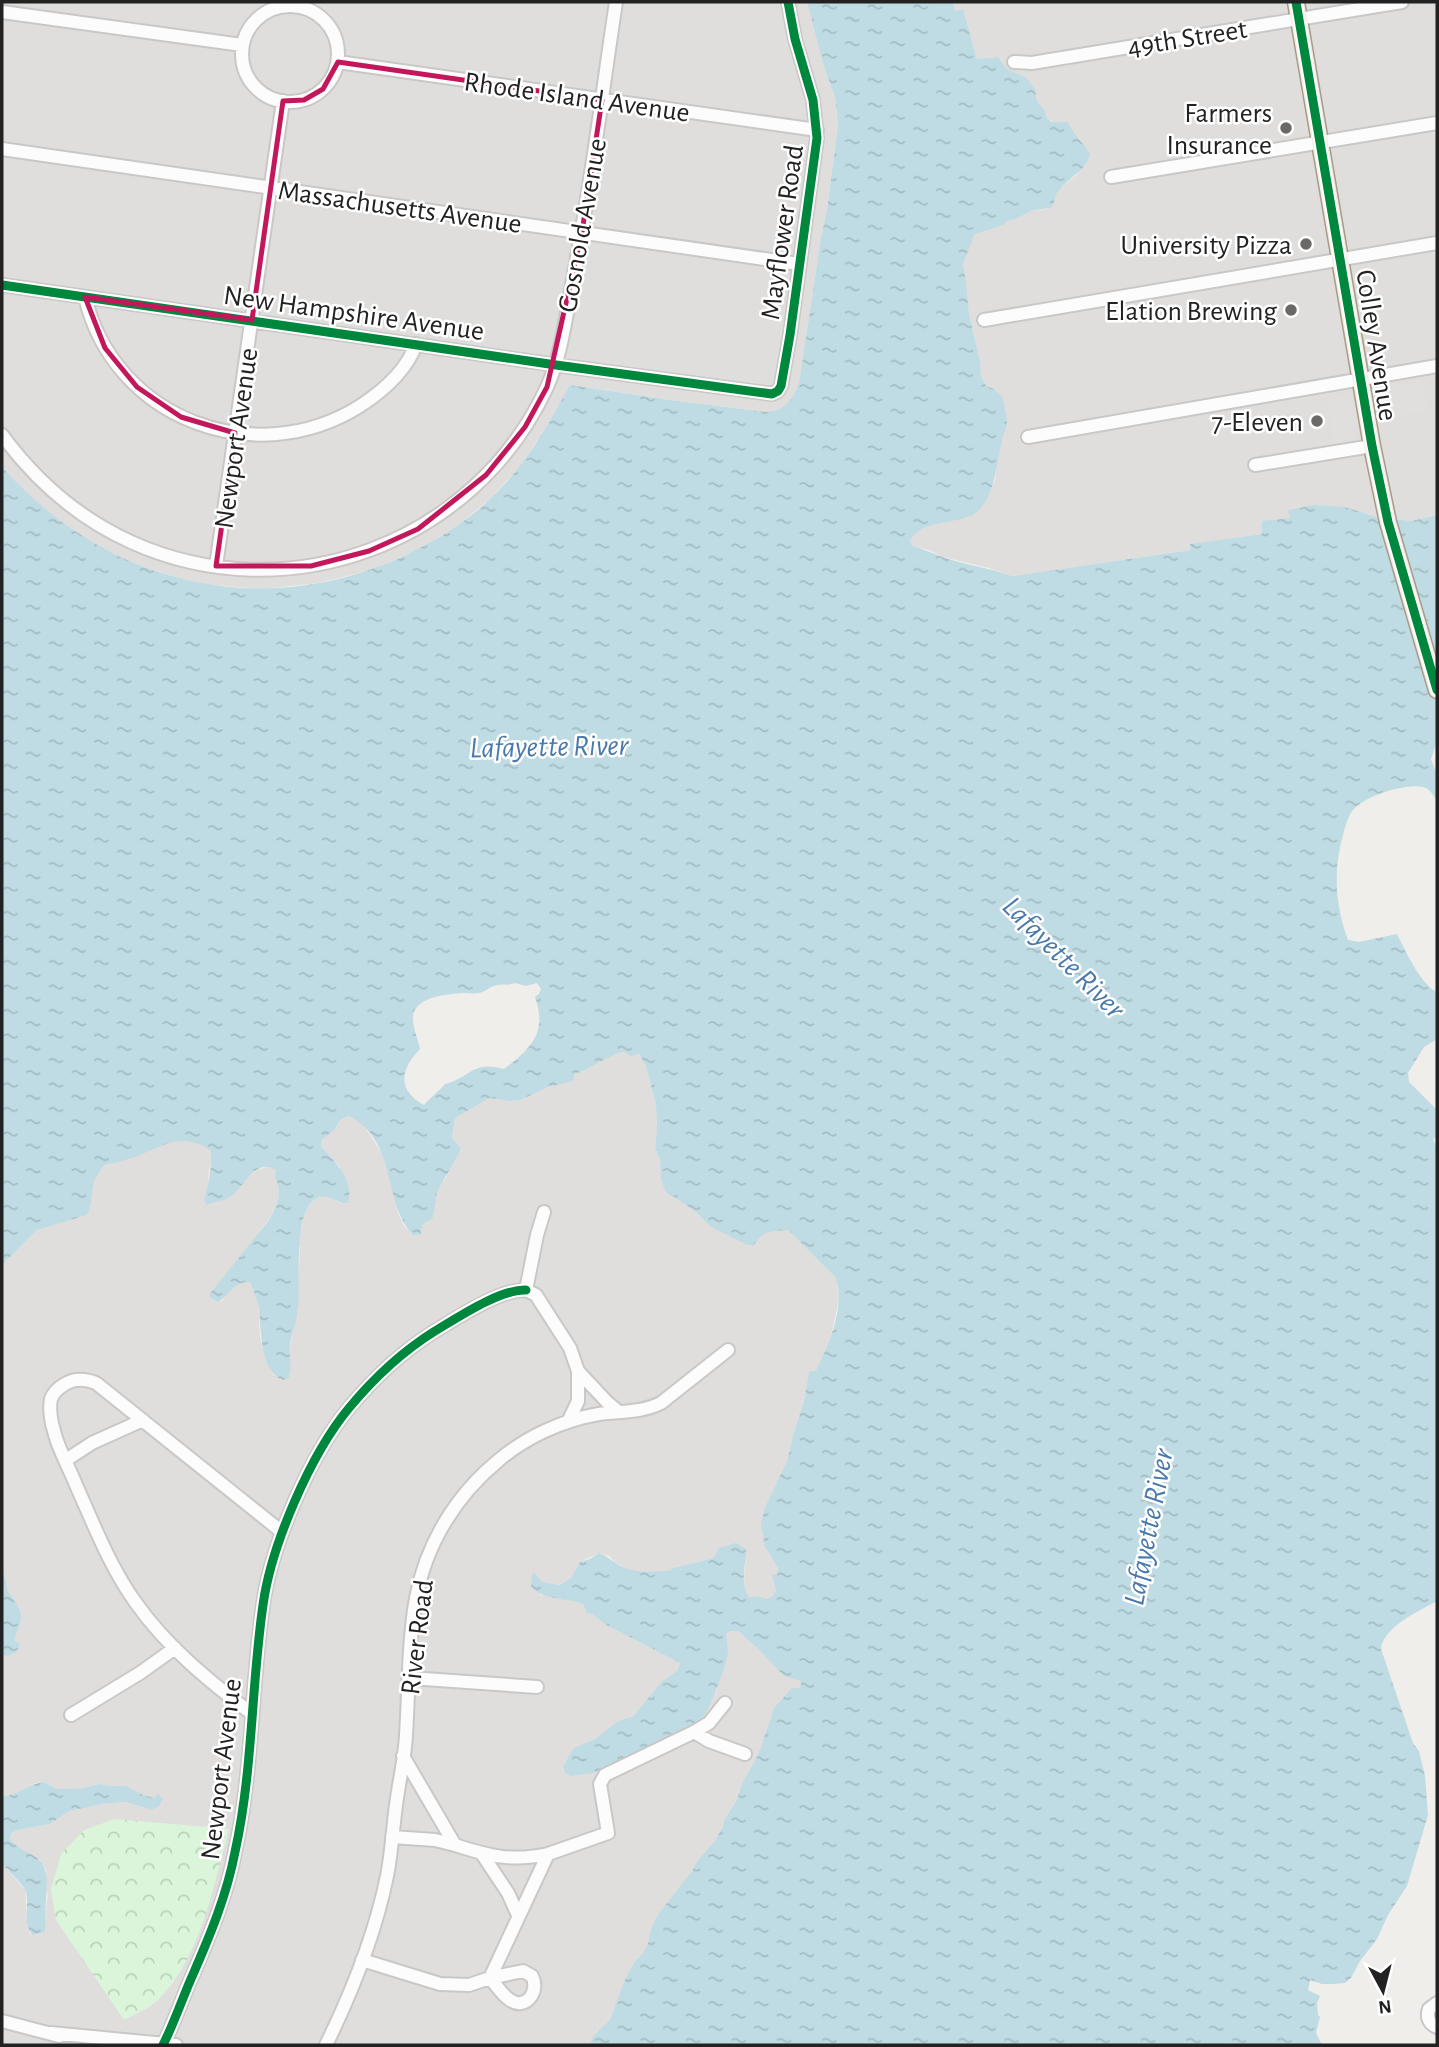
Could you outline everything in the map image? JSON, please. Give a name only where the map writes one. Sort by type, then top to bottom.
[{"type":"main road","name":"Colley Avenue","points":[[1296,2],[1372,446],[1388,522],[1437,690]]},
{"type":"street","name":"Gosnold Avenue","points":[[556,365],[582,232],[616,2]]},
{"type":"street","name":"Mayflower Road","points":[[699,385],[766,394],[778,391],[781,386],[817,130],[813,100],[795,39],[788,2]]},
{"type":"street","name":"49th Street","points":[[1014,62],[1032,63],[1402,2]]},
{"type":"street","points":[[299,4],[326,22],[337,40],[338,62],[330,81],[314,95],[304,100],[283,101],[265,95],[251,82],[243,65],[242,46],[249,28],[262,14],[279,6],[299,4]]},
{"type":"street","points":[[2,12],[242,46]]},
{"type":"street","name":"Rhode Island Avenue","points":[[338,62],[817,130]]},
{"type":"street","name":"Newport Avenue","points":[[216,566],[283,101]]},
{"type":"street","points":[[1111,177],[1437,122]]},
{"type":"street","name":"Massachusetts Avenue","points":[[2,149],[799,264]]},
{"type":"street","points":[[984,320],[1437,243]]},
{"type":"street","name":"New Hampshire Avenue","points":[[2,285],[699,385]]},
{"type":"street","points":[[85,297],[89,316],[104,348],[137,387],[181,417],[213,429],[234,433],[287,433],[337,418],[365,402],[388,384],[408,361],[416,344]]},
{"type":"street","points":[[2,435],[19,457],[57,495],[105,529],[132,542],[159,553],[216,566],[284,569],[311,566],[369,551],[418,529],[462,498],[508,449],[532,416],[556,365]]},
{"type":"street","points":[[1028,437],[1437,366]]},
{"type":"street","points":[[1255,465],[1372,446]]},
{"type":"street","points":[[544,1212],[526,1290],[536,1295],[570,1348],[578,1371],[580,1391],[568,1422]]},
{"type":"street","name":"Newport Avenue","points":[[168,2045],[213,1928],[235,1852],[247,1781],[251,1713],[268,1577],[282,1532],[312,1466],[348,1410],[408,1349],[482,1304],[519,1290],[526,1290]]},
{"type":"street","name":"River Road","points":[[324,2043],[350,1993],[384,1887],[403,1756],[414,1612],[419,1583],[448,1516],[459,1500],[499,1459],[546,1430],[595,1415],[638,1411],[660,1403],[728,1350]]},
{"type":"street","points":[[578,1371],[619,1412]]},
{"type":"street","points":[[251,1713],[213,1684],[175,1648],[145,1615],[121,1582],[106,1554],[52,1427],[51,1399],[70,1381],[79,1379],[96,1383],[282,1532]]},
{"type":"street","points":[[66,1460],[92,1443],[143,1420]]},
{"type":"street","points":[[71,1715],[175,1648]]},
{"type":"street","points":[[410,1678],[537,1687]]},
{"type":"street","points":[[392,1837],[435,1840],[482,1854],[514,1859],[548,1854],[608,1833],[600,1784],[605,1775],[694,1732],[709,1723],[726,1703]]},
{"type":"street","points":[[694,1732],[709,1741],[745,1754]]},
{"type":"street","points":[[403,1756],[455,1845]]},
{"type":"street","points":[[482,1854],[508,1893],[518,1915]]},
{"type":"street","points":[[362,1960],[440,1984],[468,1985],[490,1978],[548,1854]]},
{"type":"street","points":[[1437,2003],[1429,2009],[1428,2017],[1432,2025],[1437,2027]]},
{"type":"street","points":[[2,2021],[89,2045]]},
{"type":"street","points":[[51,2033],[168,2045]]},
{"type":"highlighted area","points":[[338,62],[602,100],[582,232],[547,387],[525,427],[486,475],[418,529],[369,551],[311,566],[216,566],[235,433],[181,417],[137,387],[105,348],[85,297],[252,320],[283,101],[304,100],[323,89]]},
{"type":"shaded area","points":[[2,2],[807,2],[823,64],[835,97],[838,125],[799,383],[793,398],[784,407],[765,412],[571,385],[518,469],[491,498],[458,525],[421,548],[371,570],[318,583],[263,589],[211,585],[180,579],[129,562],[90,542],[45,510],[2,467]]},
{"type":"shaded area","points":[[953,2],[1437,2],[1437,515],[1411,521],[1377,517],[1345,507],[1288,510],[1291,518],[1262,534],[1191,544],[1191,550],[1012,576],[912,546],[910,541],[914,533],[931,525],[969,517],[983,504],[995,480],[1002,437],[1007,427],[994,389],[986,386],[981,376],[962,266],[969,247],[975,234],[1033,210],[1048,209],[1058,190],[1078,174],[1082,142],[1047,118],[1037,101],[1035,89],[1027,78],[1007,69],[998,57],[977,59],[963,9],[955,11]]},
{"type":"shaded area","points":[[1424,381],[1429,411],[1380,418],[1375,389]]},
{"type":"shaded area","points":[[1349,396],[1356,441],[1334,445],[1327,399]]},
{"type":"shaded area","points":[[625,1052],[639,1054],[646,1066],[656,1105],[655,1148],[660,1160],[665,1191],[695,1211],[711,1227],[754,1246],[763,1234],[788,1230],[835,1277],[839,1299],[825,1354],[816,1372],[809,1371],[804,1401],[787,1461],[765,1507],[765,1547],[778,1568],[777,1576],[772,1576],[776,1592],[773,1596],[767,1599],[749,1597],[745,1593],[747,1550],[651,1573],[633,1571],[599,1553],[580,1562],[571,1578],[558,1585],[542,1582],[535,1573],[540,1595],[572,1599],[583,1604],[606,1625],[680,1663],[677,1671],[662,1681],[635,1714],[618,1721],[595,1739],[574,1748],[716,1692],[728,1651],[726,1635],[730,1631],[738,1631],[784,1676],[800,1681],[801,1684],[800,1688],[774,1708],[758,1755],[742,1783],[737,1800],[715,1841],[697,1861],[651,1929],[643,1955],[638,1957],[604,2027],[597,2031],[590,2045],[2,2045],[2,1864],[25,1890],[30,1934],[46,1927],[44,1917],[48,1895],[46,1869],[40,1860],[13,1844],[11,1835],[17,1830],[50,1824],[69,1811],[102,1804],[126,1802],[151,1810],[154,1798],[126,1786],[99,1784],[57,1789],[44,1782],[35,1783],[15,1795],[2,1796],[2,1654],[5,1656],[14,1641],[22,1617],[2,1573],[2,1265],[37,1230],[87,1215],[94,1181],[104,1165],[131,1158],[169,1142],[199,1142],[210,1150],[213,1159],[204,1201],[207,1205],[230,1197],[256,1171],[266,1167],[274,1168],[277,1170],[279,1194],[275,1208],[210,1298],[222,1301],[231,1288],[243,1282],[250,1282],[258,1303],[260,1337],[266,1359],[274,1375],[283,1380],[290,1374],[290,1348],[298,1309],[300,1234],[306,1211],[315,1199],[323,1196],[340,1203],[340,1167],[321,1146],[322,1140],[335,1129],[340,1120],[349,1116],[366,1129],[381,1152],[404,1226],[413,1235],[421,1234],[420,1228],[436,1192],[447,1176],[455,1118],[489,1098],[521,1100],[560,1082],[569,1082],[574,1075]]},
{"type":"green space","points":[[115,1819],[229,1829],[204,1921],[184,1965],[157,2001],[124,2020],[56,1920],[51,1889],[61,1854],[84,1830]]},
{"type":"water","name":"Lafayette River","points":[[807,2],[953,2],[955,11],[963,9],[977,59],[998,57],[1007,69],[1027,78],[1035,89],[1037,101],[1047,118],[1052,122],[1068,122],[1090,154],[1082,168],[1059,190],[1050,208],[1033,210],[1003,225],[975,234],[962,266],[969,314],[981,376],[986,386],[994,389],[1003,398],[1007,425],[993,484],[984,504],[968,517],[921,530],[910,541],[912,546],[1012,576],[1191,550],[1190,544],[1262,534],[1262,521],[1290,518],[1288,510],[1314,505],[1345,507],[1377,517],[1411,521],[1437,515],[1437,741],[1431,759],[1437,775],[1437,803],[1428,789],[1415,786],[1386,792],[1366,800],[1351,812],[1340,848],[1337,874],[1340,914],[1348,940],[1359,942],[1397,934],[1419,975],[1437,992],[1437,1039],[1424,1047],[1408,1073],[1409,1082],[1437,1110],[1437,1137],[1433,1139],[1437,1149],[1437,1601],[1395,1627],[1383,1641],[1381,1649],[1413,1743],[1419,1751],[1425,1776],[1428,1815],[1407,1886],[1351,1978],[1345,1983],[1333,1984],[1310,1980],[1308,1990],[1320,1996],[1317,2003],[1320,2017],[1316,2033],[1322,2045],[586,2045],[590,2044],[610,2018],[628,1974],[643,1954],[657,1916],[715,1841],[758,1755],[774,1708],[792,1688],[800,1688],[801,1684],[800,1681],[784,1676],[738,1631],[730,1631],[726,1635],[728,1652],[721,1678],[698,1724],[685,1733],[593,1773],[571,1776],[565,1773],[563,1766],[574,1748],[595,1739],[618,1721],[635,1714],[662,1681],[677,1671],[680,1663],[606,1625],[587,1613],[583,1604],[536,1591],[531,1586],[532,1574],[535,1573],[542,1582],[559,1585],[571,1578],[580,1562],[599,1553],[632,1570],[671,1570],[710,1559],[719,1548],[736,1543],[747,1550],[744,1580],[749,1597],[767,1599],[773,1596],[776,1591],[772,1574],[777,1575],[778,1568],[765,1547],[761,1523],[765,1507],[787,1461],[804,1401],[809,1371],[816,1371],[826,1350],[839,1299],[835,1277],[788,1230],[764,1234],[754,1246],[745,1244],[711,1227],[695,1211],[665,1191],[660,1160],[655,1148],[656,1105],[646,1066],[639,1054],[630,1056],[625,1052],[618,1053],[574,1075],[573,1081],[548,1087],[521,1100],[489,1098],[455,1118],[452,1138],[461,1149],[437,1192],[433,1218],[423,1224],[421,1235],[413,1235],[403,1221],[383,1156],[375,1140],[365,1127],[349,1116],[340,1120],[335,1129],[322,1140],[321,1146],[346,1179],[349,1186],[348,1203],[325,1197],[317,1198],[309,1205],[304,1217],[299,1248],[297,1318],[290,1345],[290,1374],[289,1378],[283,1380],[275,1375],[265,1357],[258,1304],[250,1282],[236,1286],[218,1302],[209,1295],[272,1215],[279,1193],[276,1170],[269,1167],[256,1170],[230,1197],[207,1205],[204,1201],[211,1155],[210,1150],[199,1144],[179,1141],[104,1165],[94,1181],[87,1215],[37,1230],[2,1265],[2,467],[42,506],[86,538],[133,563],[183,579],[235,587],[288,587],[341,578],[395,560],[459,525],[482,507],[515,472],[545,430],[570,385],[765,412],[783,407],[794,395],[799,383],[838,125],[835,97],[823,64]],"holes":[[[515,983],[526,986],[537,983],[541,989],[535,997],[538,1030],[522,1054],[504,1069],[478,1068],[445,1084],[424,1105],[409,1093],[404,1079],[408,1064],[420,1049],[413,1020],[414,1012],[422,1002],[442,995],[479,993],[499,985]]]},
{"type":"water","points":[[2,1573],[22,1617],[14,1641],[19,1643],[19,1649],[5,1656],[2,1654]]},
{"type":"water","points":[[44,1782],[57,1789],[99,1784],[126,1786],[154,1798],[158,1794],[163,1799],[159,1806],[151,1810],[126,1802],[69,1811],[50,1824],[17,1830],[11,1834],[13,1843],[38,1859],[46,1873],[45,1928],[44,1932],[33,1935],[28,1925],[25,1890],[2,1864],[2,1796]]},
{"type":"cycle path","points":[[2,285],[772,394],[781,386],[790,335],[817,138],[813,100],[795,39],[788,2]]},
{"type":"cycle path","points":[[1296,2],[1372,446],[1388,522],[1437,690]]},
{"type":"cycle path","points":[[163,2045],[212,1928],[232,1868],[249,1760],[263,1605],[274,1556],[294,1502],[334,1428],[378,1376],[423,1339],[479,1305],[504,1294],[526,1290]]},
{"type":"place","name":"Farmers Insurance","points":[[1286,128]]},
{"type":"place","name":"University Pizza","points":[[1306,244]]},
{"type":"place","name":"Elation Brewing","points":[[1291,310]]},
{"type":"place","name":"7-Eleven","points":[[1317,421]]}]
